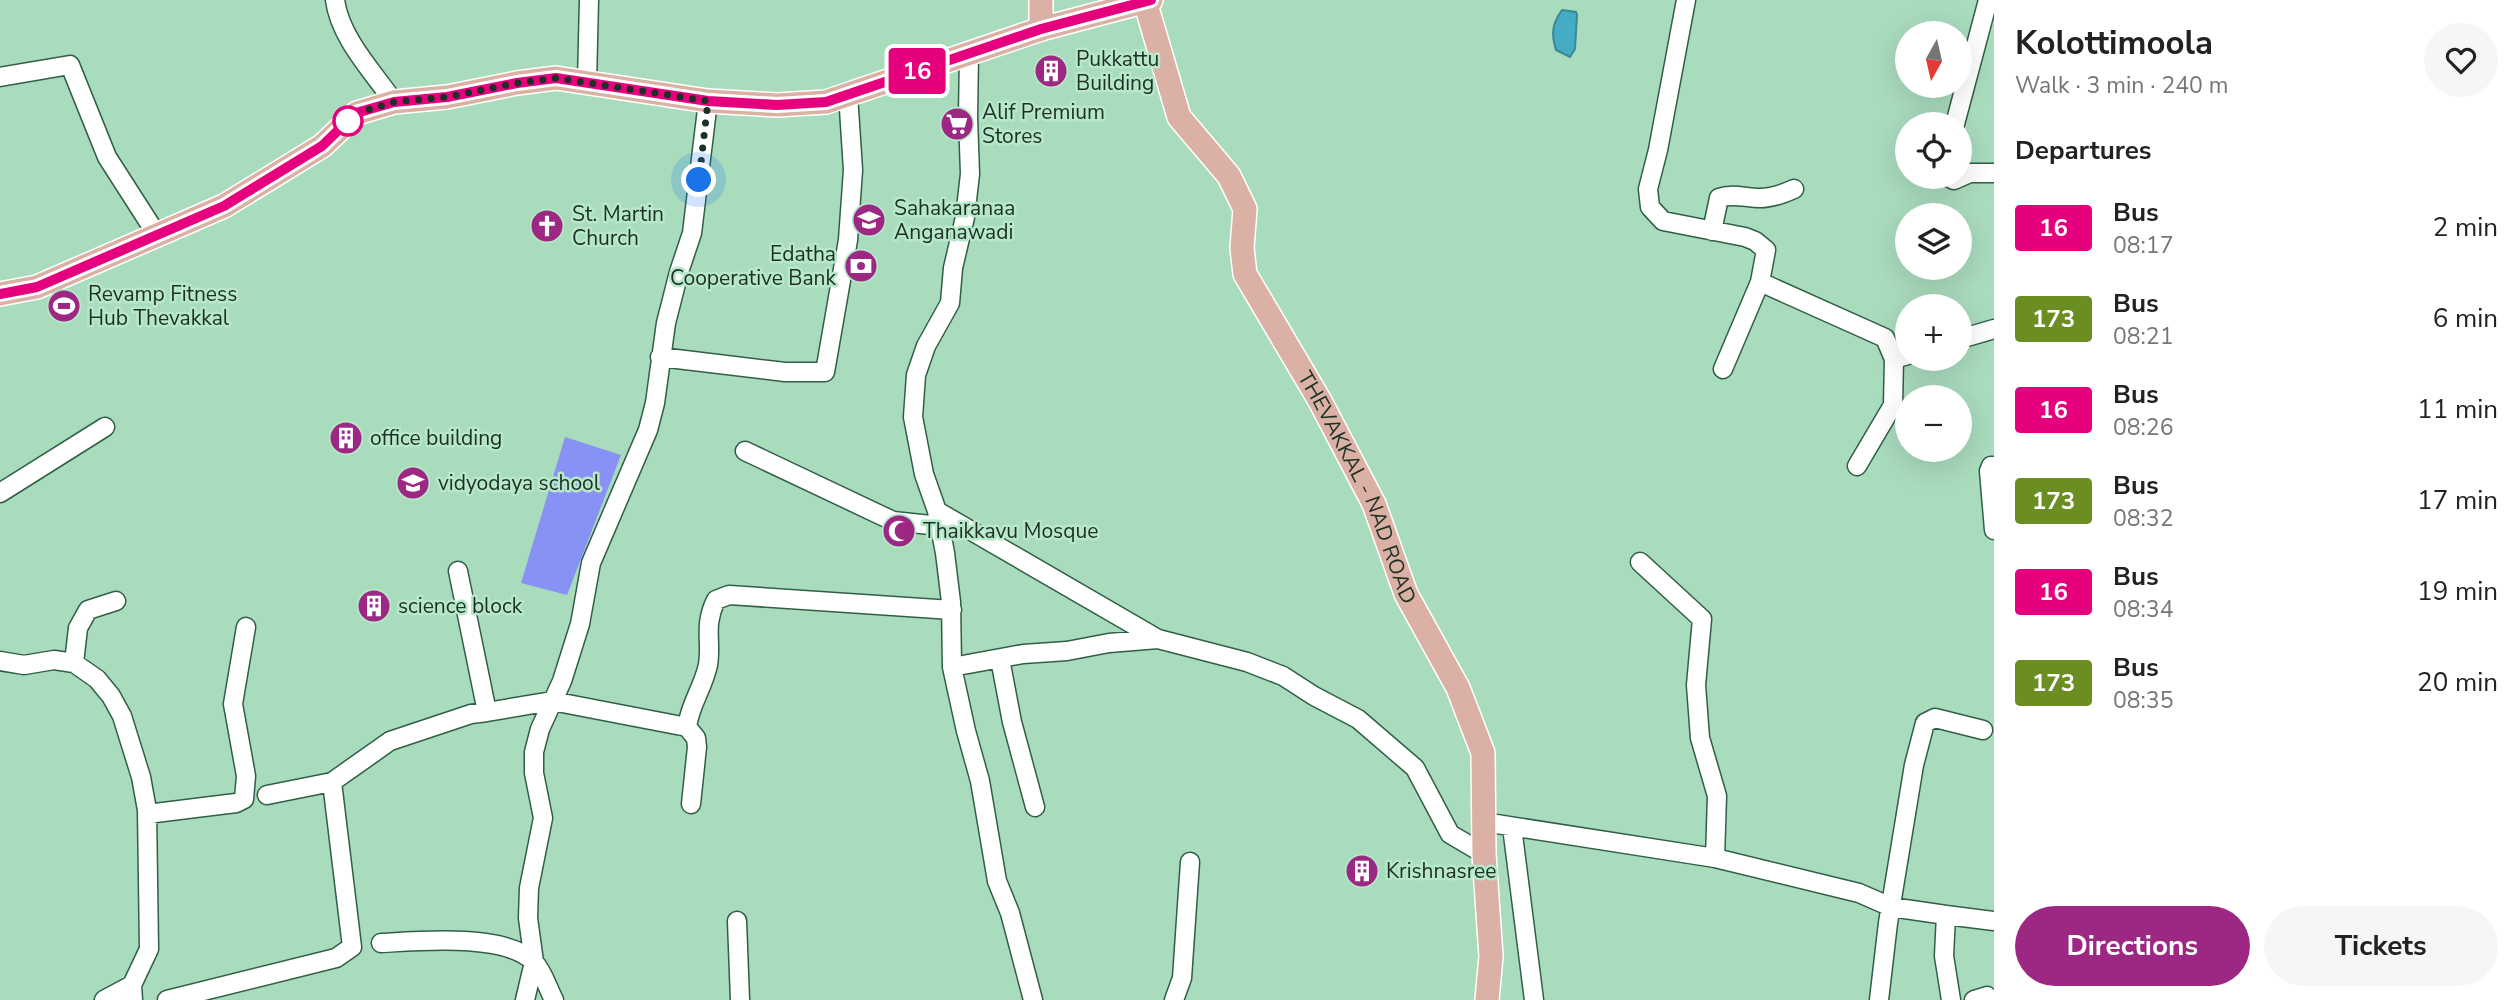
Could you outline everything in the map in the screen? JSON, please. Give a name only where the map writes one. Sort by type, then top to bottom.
[{"type":"main road","points":[[1041,0],[1041,29]]},
{"type":"main road","points":[[0,294],[37,287],[224,206],[322,146],[356,113],[394,102],[447,97],[556,78],[708,101],[777,105],[826,102],[1041,29],[1151,0]]},
{"type":"main road","name":"THEVAKKAL - NAD ROAD","points":[[1145,1],[1179,117],[1229,176],[1245,209],[1242,248],[1245,274],[1320,401],[1374,504],[1406,594],[1458,688],[1483,752],[1484,854],[1491,956],[1487,1000]]},
{"type":"street","points":[[335,0],[344,27],[355,47],[394,102]]},
{"type":"street","points":[[587,82],[589,0]]},
{"type":"street","points":[[1686,0],[1648,190],[1650,207],[1663,221],[1745,237],[1766,250],[1760,282],[1723,369]]},
{"type":"street","points":[[1958,112],[1988,0]]},
{"type":"street","points":[[970,53],[970,174],[965,217],[953,268],[950,303],[926,346],[916,374],[913,417],[924,474],[939,519],[952,610],[952,667],[980,781],[997,881],[1010,913],[1033,1000]]},
{"type":"street","points":[[0,77],[70,65],[107,157],[157,235]]},
{"type":"street","points":[[660,357],[785,372],[825,372],[848,240],[853,170],[848,94]]},
{"type":"street","points":[[554,1000],[534,962],[528,918],[529,888],[543,818],[534,773],[534,752],[540,729],[562,681],[580,624],[591,563],[648,430],[655,402],[660,357],[679,272],[692,233],[708,101]]},
{"type":"street","points":[[1972,173],[1994,173]]},
{"type":"street","points":[[1712,231],[1719,198],[1728,195],[1762,198],[1778,196],[1794,189]]},
{"type":"street","points":[[1760,282],[1885,338],[1895,350]]},
{"type":"street","points":[[1972,335],[1994,329]]},
{"type":"street","points":[[1857,466],[1893,405],[1899,371]]},
{"type":"street","points":[[0,493],[105,427]]},
{"type":"street","points":[[745,451],[893,521],[939,519],[1158,639],[1247,662],[1283,676],[1314,696],[1359,719],[1415,768],[1450,834],[1484,854]]},
{"type":"street","points":[[1994,466],[1989,471],[1994,530]]},
{"type":"street","points":[[1640,562],[1702,619],[1696,685],[1700,738],[1717,796],[1715,859]]},
{"type":"street","points":[[458,571],[487,712]]},
{"type":"street","points":[[687,727],[689,710],[700,693],[708,663],[707,633],[716,600],[729,595],[952,610]]},
{"type":"street","points":[[74,663],[78,628],[88,610],[116,601]]},
{"type":"street","points":[[147,814],[236,803],[244,799],[246,776],[233,704],[246,627]]},
{"type":"street","points":[[952,667],[1023,654],[1158,639]]},
{"type":"street","points":[[1000,659],[1012,722],[1035,807]]},
{"type":"street","points":[[0,661],[24,665],[54,660],[74,663],[97,679],[122,716],[141,777],[147,814],[149,949],[133,993],[104,1000]]},
{"type":"street","points":[[267,795],[332,782],[390,741],[471,714],[552,701],[687,727],[696,738],[697,747],[691,804]]},
{"type":"street","points":[[1879,1000],[1914,765],[1925,723],[1935,718],[1983,730]]},
{"type":"street","points":[[167,1000],[336,958],[352,947],[332,782]]},
{"type":"street","points":[[1484,822],[1715,859],[1858,893],[1891,907],[1994,922]]},
{"type":"street","points":[[1513,827],[1534,1000]]},
{"type":"street","points":[[1174,1000],[1182,978],[1191,862]]},
{"type":"street","points":[[1946,915],[1944,956],[1951,1000]]},
{"type":"street","points":[[737,922],[740,1000]]},
{"type":"street","points":[[381,943],[456,940],[510,948],[534,962]]},
{"type":"street","points":[[525,1000],[534,962]]},
{"type":"shaded area","points":[[1562,10],[1576,12],[1577,15],[1575,49],[1570,57],[1556,50],[1553,39],[1554,25]]},
{"type":"shaded area","points":[[565,437],[621,455],[567,595],[521,583]]},
{"type":"bus line","name":"16","points":[[0,294],[37,287],[224,206],[322,146],[356,113],[394,102],[447,97],[556,78],[605,83],[708,101],[777,105],[826,102],[1041,29],[1151,0]]},
{"type":"place","name":"Pukkattu Building","points":[[1051,71]]},
{"type":"place","name":"Alif Premium Stores","points":[[957,124]]},
{"type":"place","name":"Sahakaranaa Anganawadi","points":[[869,220]]},
{"type":"place","name":"St. Martin Church","points":[[547,226]]},
{"type":"place","name":"Edatha Cooperative Bank","points":[[861,266]]},
{"type":"place","name":"Revamp Fitness Hub Thevakkal","points":[[64,306]]},
{"type":"place","name":"office building","points":[[346,438]]},
{"type":"place","name":"vidyodaya school","points":[[413,483]]},
{"type":"place","name":"Thaikkavu Mosque","points":[[899,531]]},
{"type":"place","name":"science block","points":[[374,606]]},
{"type":"place","name":"Krishnasree","points":[[1362,871]]},
{"type":"route","points":[[348,121],[356,113],[394,102],[447,97],[517,83],[556,78],[605,83],[708,101],[699,180]]}]
